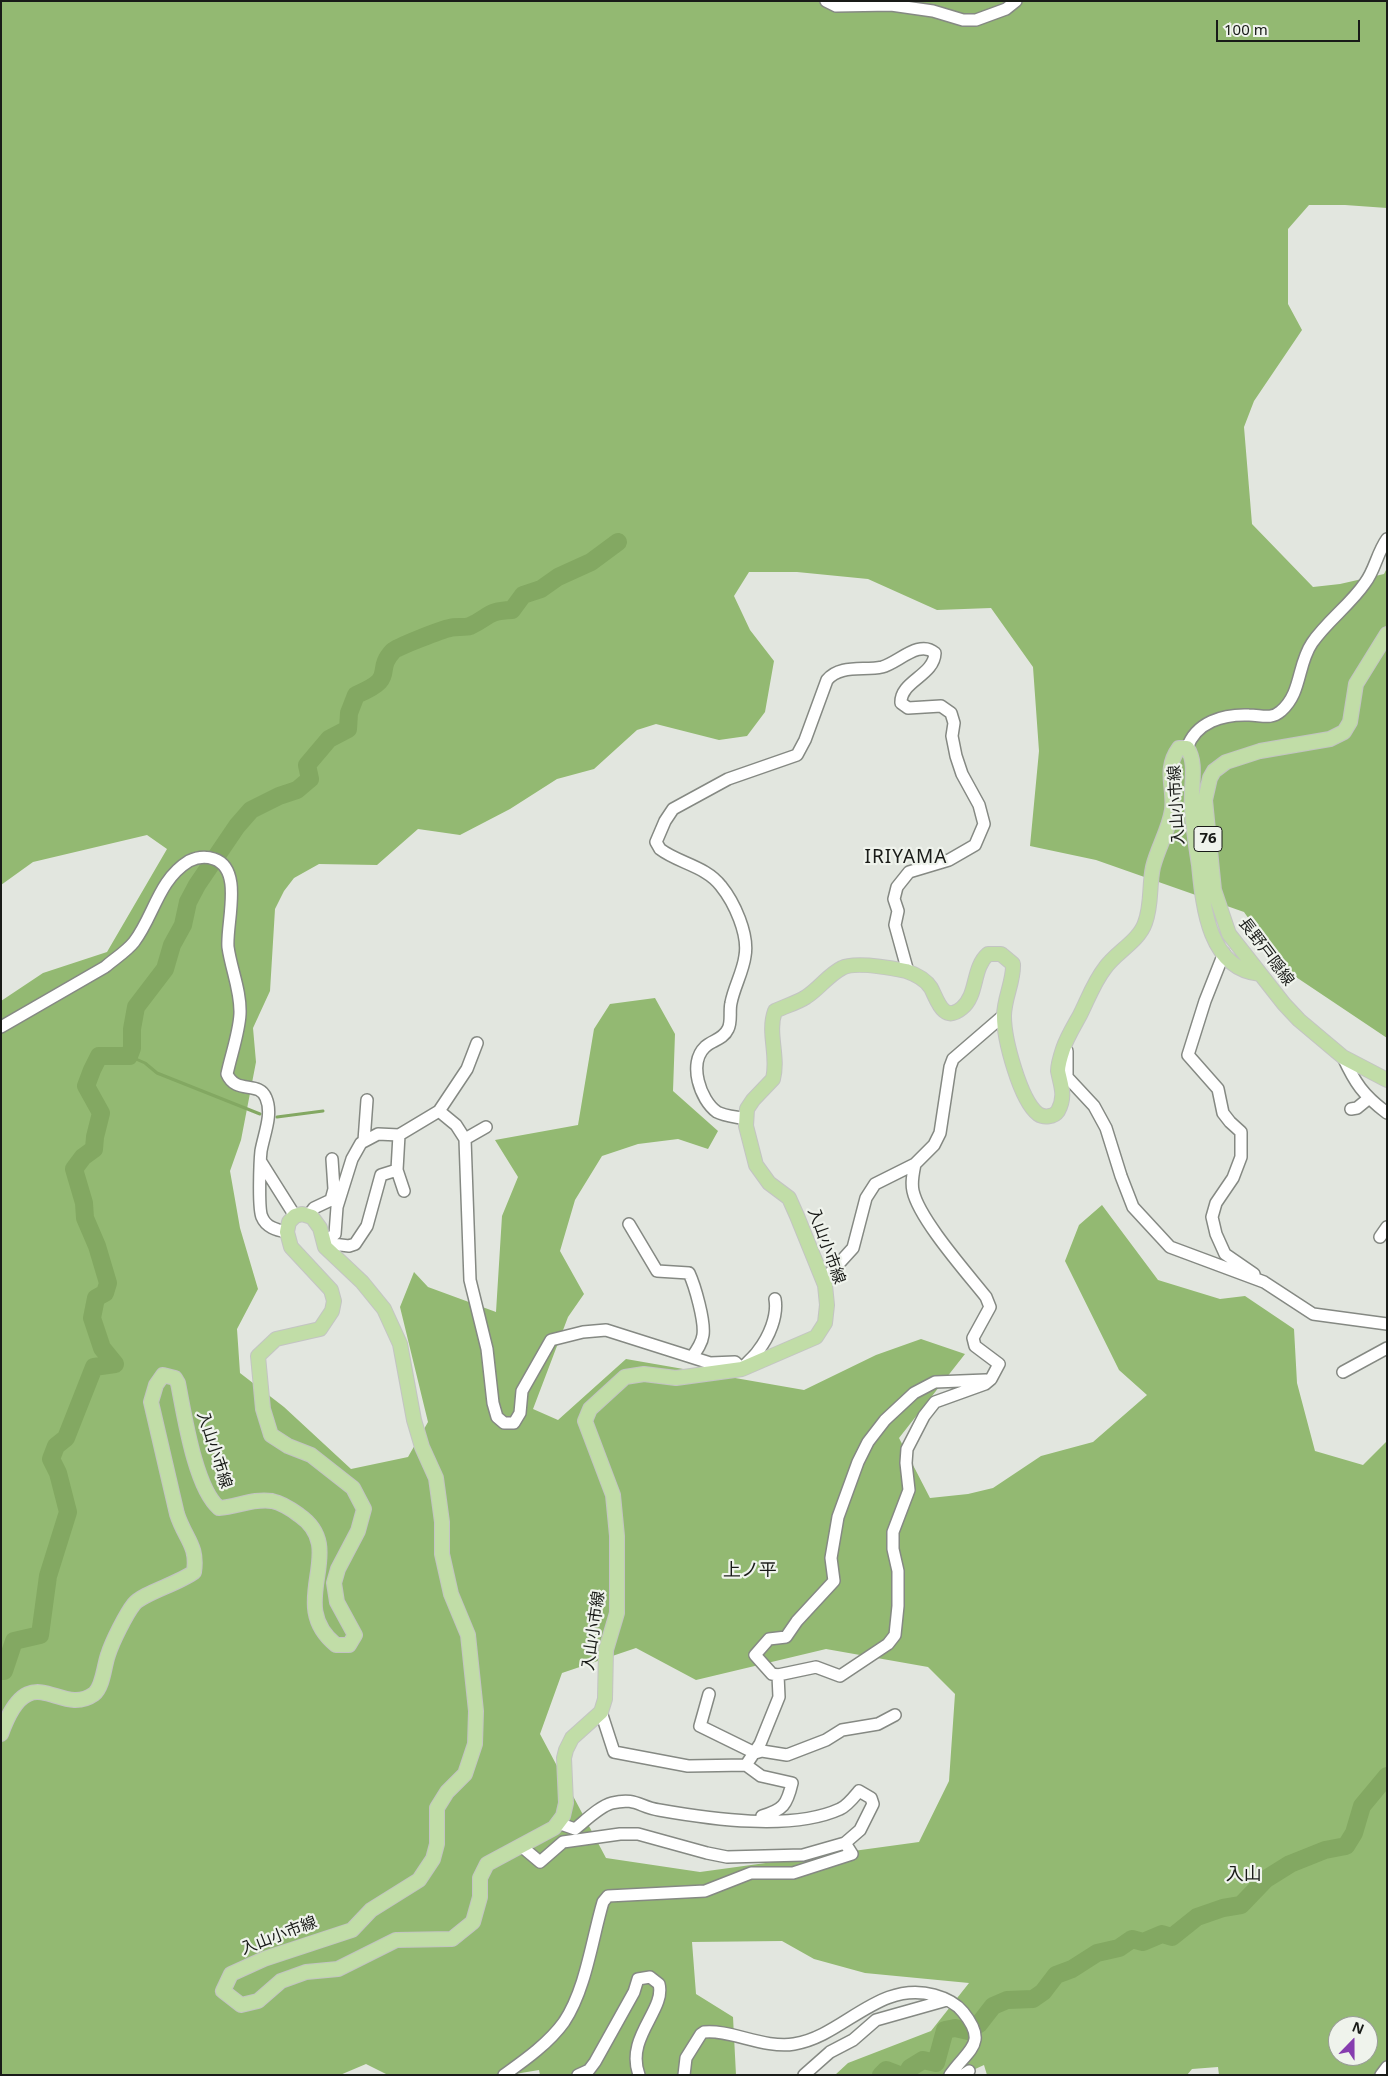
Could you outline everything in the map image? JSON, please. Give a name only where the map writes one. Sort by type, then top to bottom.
[{"type":"main road","name":"長野戸隠線","points":[[1387,634],[1356,684],[1350,722],[1344,732],[1330,739],[1260,751],[1235,758],[1214,771],[1207,786],[1206,800],[1210,863],[1216,901],[1228,934],[1299,1020],[1343,1057],[1387,1080]]},
{"type":"main road","name":"入山小市線","points":[[601,1712],[604,1699],[606,1650],[617,1613],[617,1536],[613,1495],[585,1421],[590,1408],[625,1377],[644,1374],[676,1378],[742,1369],[816,1337],[822,1331],[825,1323],[827,1304],[823,1281],[789,1198],[769,1183],[756,1165],[746,1119],[747,1109],[753,1100],[773,1080],[775,1052],[771,1022],[775,1011],[806,997],[843,967],[871,965],[908,972],[921,978],[931,987],[938,1006],[946,1012],[954,1012],[962,1008],[970,998],[983,959],[988,954],[1002,954],[1013,964],[1013,973],[1004,1016],[1010,1052],[1016,1072],[1030,1108],[1041,1116],[1050,1116],[1057,1113],[1063,1099],[1063,1086],[1058,1069],[1063,1048],[1089,994],[1105,967],[1145,925],[1149,908],[1152,869],[1160,843],[1170,823],[1172,806],[1169,781],[1173,756],[1179,748],[1187,748],[1192,756],[1192,807],[1204,906],[1210,932],[1224,953],[1245,973],[1260,974]]},
{"type":"main road","name":"入山小市線","points":[[302,1216],[312,1217],[320,1228],[325,1247],[362,1282],[384,1309],[400,1344],[414,1420],[422,1447],[436,1478],[442,1522],[442,1554],[445,1570],[451,1594],[468,1635],[475,1702],[475,1744],[465,1774],[447,1792],[437,1808],[437,1844],[433,1859],[419,1880],[371,1910],[352,1930],[264,1959],[231,1974],[223,1991],[241,2005],[258,2001],[281,1981],[306,1972],[338,1969],[396,1940],[452,1939],[473,1922],[480,1897],[480,1878],[487,1864],[554,1828],[558,1823]]},
{"type":"main road","points":[[286,1232],[289,1222],[302,1216]]},
{"type":"main road","name":"入山小市線","points":[[1,1734],[9,1713],[23,1695],[38,1692],[76,1700],[87,1698],[96,1692],[114,1641],[134,1604],[144,1596],[182,1581],[194,1572],[196,1559],[194,1547],[182,1529],[177,1514],[151,1402],[156,1384],[163,1375],[175,1378],[178,1383],[185,1425],[203,1481],[213,1503],[219,1508],[224,1508],[255,1500],[274,1501],[289,1508],[310,1523],[317,1531],[321,1547],[314,1596],[315,1612],[322,1630],[336,1645],[350,1645],[354,1640],[355,1634],[337,1602],[334,1583],[338,1570],[358,1532],[364,1509],[354,1488],[311,1455],[288,1446],[271,1435],[263,1409],[258,1356],[276,1339],[320,1329],[332,1311],[334,1301],[332,1290],[291,1247],[286,1232]]},
{"type":"main road","points":[[558,1823],[563,1816],[566,1803],[564,1758],[566,1750],[572,1738],[601,1712]]},
{"type":"street","points":[[826,1],[836,6],[891,5],[932,11],[963,20],[976,20],[1006,9],[1016,1]]},
{"type":"street","points":[[1187,748],[1191,736],[1208,723],[1234,715],[1270,717],[1289,704],[1295,695],[1302,666],[1312,644],[1365,584],[1387,539]]},
{"type":"street","points":[[746,1119],[718,1112],[706,1098],[699,1084],[698,1068],[700,1054],[704,1047],[721,1038],[730,1026],[731,1004],[745,957],[744,935],[722,887],[704,872],[660,849],[656,842],[658,836],[674,809],[708,788],[797,755],[805,740],[827,680],[834,673],[883,667],[916,650],[927,649],[935,653],[934,660],[926,672],[904,691],[901,703],[908,708],[941,706],[951,712],[953,742],[959,765],[979,805],[984,824],[975,845],[949,860],[909,872],[897,887],[894,899],[898,911],[896,925],[908,972]]},
{"type":"street","points":[[1,1027],[105,967],[120,955],[133,943],[158,896],[178,869],[202,857],[218,860],[224,864],[230,878],[228,946],[236,982],[240,1014],[227,1074],[230,1081],[240,1086],[257,1088],[266,1096],[269,1114],[261,1162],[261,1216],[270,1228],[286,1232]]},
{"type":"street","points":[[1224,953],[1205,1001],[1188,1055],[1218,1089],[1223,1113],[1241,1132],[1241,1157],[1233,1178],[1216,1203],[1212,1217],[1216,1234],[1225,1254],[1313,1314],[1387,1324]]},
{"type":"street","points":[[823,1281],[853,1248],[870,1190],[880,1180],[894,1176],[915,1164],[934,1145],[940,1132],[950,1067],[954,1059],[1004,1016]]},
{"type":"street","points":[[364,1141],[378,1134],[399,1136],[438,1111],[467,1070],[477,1043]]},
{"type":"street","points":[[1063,1048],[1067,1050],[1067,1077],[1094,1106],[1106,1128],[1121,1176],[1133,1206],[1170,1247],[1264,1282]]},
{"type":"street","points":[[1343,1057],[1353,1080],[1368,1099],[1387,1113]]},
{"type":"street","points":[[1351,1109],[1357,1108],[1368,1099]]},
{"type":"street","points":[[324,1243],[335,1234],[337,1207],[352,1159],[364,1141],[368,1100]]},
{"type":"street","points":[[438,1111],[456,1125],[465,1139],[470,1280],[487,1349],[493,1403],[498,1417],[504,1423],[514,1422],[520,1413],[522,1391],[551,1340],[583,1332],[606,1330],[710,1362],[735,1362],[742,1369],[759,1351],[774,1322],[777,1310],[775,1299]]},
{"type":"street","points":[[465,1139],[486,1127]]},
{"type":"street","points":[[399,1136],[397,1170],[404,1191]]},
{"type":"street","points":[[261,1162],[302,1216],[331,1200],[334,1189],[332,1159]]},
{"type":"street","points":[[915,1164],[912,1179],[917,1200],[941,1239],[990,1307],[973,1338],[975,1346],[999,1364],[992,1379],[985,1384],[935,1402],[924,1416],[907,1449],[906,1463],[910,1490],[893,1532],[893,1549],[898,1571],[898,1606],[894,1635],[888,1644],[840,1676],[816,1667],[778,1675],[772,1674],[756,1655],[769,1640],[786,1637],[797,1621],[834,1581],[831,1558],[838,1517],[858,1462],[868,1442],[885,1420],[914,1393],[936,1382],[992,1379]]},
{"type":"street","points":[[324,1243],[349,1246],[355,1244],[366,1226],[381,1175],[397,1170]]},
{"type":"street","points":[[629,1224],[657,1271],[689,1272],[694,1284],[704,1334],[700,1345],[692,1357]]},
{"type":"street","points":[[1343,1372],[1387,1348]]},
{"type":"street","points":[[746,1765],[755,1753],[779,1697],[778,1675]]},
{"type":"street","points":[[709,1694],[700,1726],[755,1753],[762,1751],[787,1755],[826,1740],[842,1730],[878,1724],[895,1715]]},
{"type":"street","points":[[601,1712],[614,1752],[688,1766],[746,1765],[761,1776],[792,1783],[788,1802],[773,1814],[762,1816],[758,1820]]},
{"type":"street","points":[[521,1846],[540,1862],[563,1842],[620,1834],[638,1834],[727,1857],[803,1855],[845,1842],[860,1830],[873,1804],[871,1798],[859,1792],[842,1808],[806,1820],[758,1820],[657,1810],[634,1801],[610,1803],[575,1829],[558,1823]]},
{"type":"street","points":[[504,2075],[541,2046],[564,2022],[574,2005],[603,1902],[608,1896],[705,1891],[752,1873],[793,1873],[852,1854],[845,1842]]},
{"type":"street","points":[[578,2075],[589,2070],[596,2062],[634,1992],[638,1979],[650,1977],[658,1984],[660,1998],[647,2020],[638,2046],[636,2061],[639,2075]]},
{"type":"street","points":[[684,2075],[686,2058],[704,2032],[780,2045],[795,2044],[814,2038],[888,1996],[924,1993],[956,2004],[974,2026],[974,2046],[950,2075]]},
{"type":"street","points":[[804,2075],[830,2052],[853,2040],[876,2020],[947,2000]]},
{"type":"street","points":[[1381,2075],[1387,2067]]},
{"type":"green space","points":[[1,1],[1387,1],[1387,208],[1309,205],[1288,229],[1288,304],[1302,330],[1254,401],[1244,427],[1252,524],[1313,587],[1340,584],[1384,574],[1387,568],[1387,1038],[1284,969],[1244,912],[1096,860],[1030,846],[1039,751],[1033,667],[991,608],[937,610],[868,579],[797,572],[749,572],[734,596],[750,630],[774,661],[765,712],[747,736],[719,740],[656,724],[637,730],[594,769],[557,779],[510,809],[460,835],[418,829],[377,865],[319,864],[294,878],[284,891],[275,909],[270,991],[253,1028],[256,1062],[241,1140],[230,1171],[240,1228],[258,1289],[237,1329],[240,1373],[284,1407],[351,1469],[408,1457],[428,1422],[400,1307],[414,1272],[428,1287],[496,1312],[502,1216],[518,1177],[495,1140],[578,1125],[594,1029],[610,1004],[655,998],[675,1034],[673,1091],[718,1131],[708,1149],[678,1139],[638,1144],[602,1156],[575,1200],[560,1251],[584,1294],[568,1317],[533,1409],[558,1420],[626,1359],[804,1390],[876,1355],[921,1339],[965,1354],[899,1438],[930,1498],[968,1494],[993,1488],[1041,1456],[1093,1442],[1147,1395],[1119,1370],[1065,1261],[1079,1225],[1102,1205],[1158,1280],[1220,1299],[1245,1296],[1294,1329],[1297,1383],[1315,1451],[1363,1465],[1387,1441],[1387,2075],[1219,2075],[1218,2067],[1192,2069],[1187,2075],[987,2075],[984,2065],[962,2075],[835,2075],[848,2063],[931,2031],[969,1983],[865,1973],[814,1959],[782,1941],[692,1942],[696,1994],[733,2017],[736,2075],[540,2075],[539,2070],[509,2075],[388,2075],[366,2064],[340,2075],[1,2075],[1,1001],[43,973],[107,952],[167,849],[147,835],[33,862],[1,885]],"holes":[[[636,1648],[696,1680],[826,1649],[928,1667],[955,1694],[949,1781],[919,1842],[700,1872],[606,1858],[540,1734],[562,1673]]]},
{"type":"waterway","points":[[1,1671],[4,1671],[14,1641],[40,1635],[48,1576],[68,1512],[58,1473],[51,1459],[56,1446],[66,1438],[94,1367],[115,1364],[102,1348],[92,1318],[96,1298],[105,1293],[108,1283],[97,1246],[85,1218],[84,1203],[74,1169],[83,1157],[94,1149],[101,1113],[86,1086],[99,1056],[129,1056],[132,1048],[132,1029],[136,1007],[165,969],[172,945],[183,925],[188,902],[197,885],[237,826],[251,810],[279,796],[297,790],[310,779],[307,765],[329,739],[348,729],[349,713],[356,695],[369,689],[381,679],[387,658],[393,651],[439,631],[452,627],[470,626],[493,613],[512,610],[523,595],[541,589],[558,577],[591,562],[618,542]]},
{"type":"waterway","points":[[129,1056],[145,1063],[157,1073],[260,1114]]},
{"type":"waterway","points":[[277,1117],[323,1111]]},
{"type":"waterway","points":[[906,2075],[910,2068],[923,2060],[936,2063],[945,2030],[955,2028],[968,2031],[979,2024],[993,2006],[1007,2000],[1033,1999],[1043,1992],[1056,1975],[1072,1969],[1097,1953],[1119,1948],[1132,1939],[1143,1942],[1162,1934],[1172,1937],[1197,1917],[1223,1908],[1241,1905],[1266,1879],[1290,1864],[1325,1850],[1346,1846],[1354,1833],[1362,1806],[1387,1776]]},
{"type":"waterway","points":[[881,2075],[886,2070],[899,2075]]},
{"type":"district","name":"IRIYAMA","points":[[906,858]]},
{"type":"district","name":"上ノ平","points":[[750,1571]]},
{"type":"district","name":"入山","points":[[1244,1875]]}]
